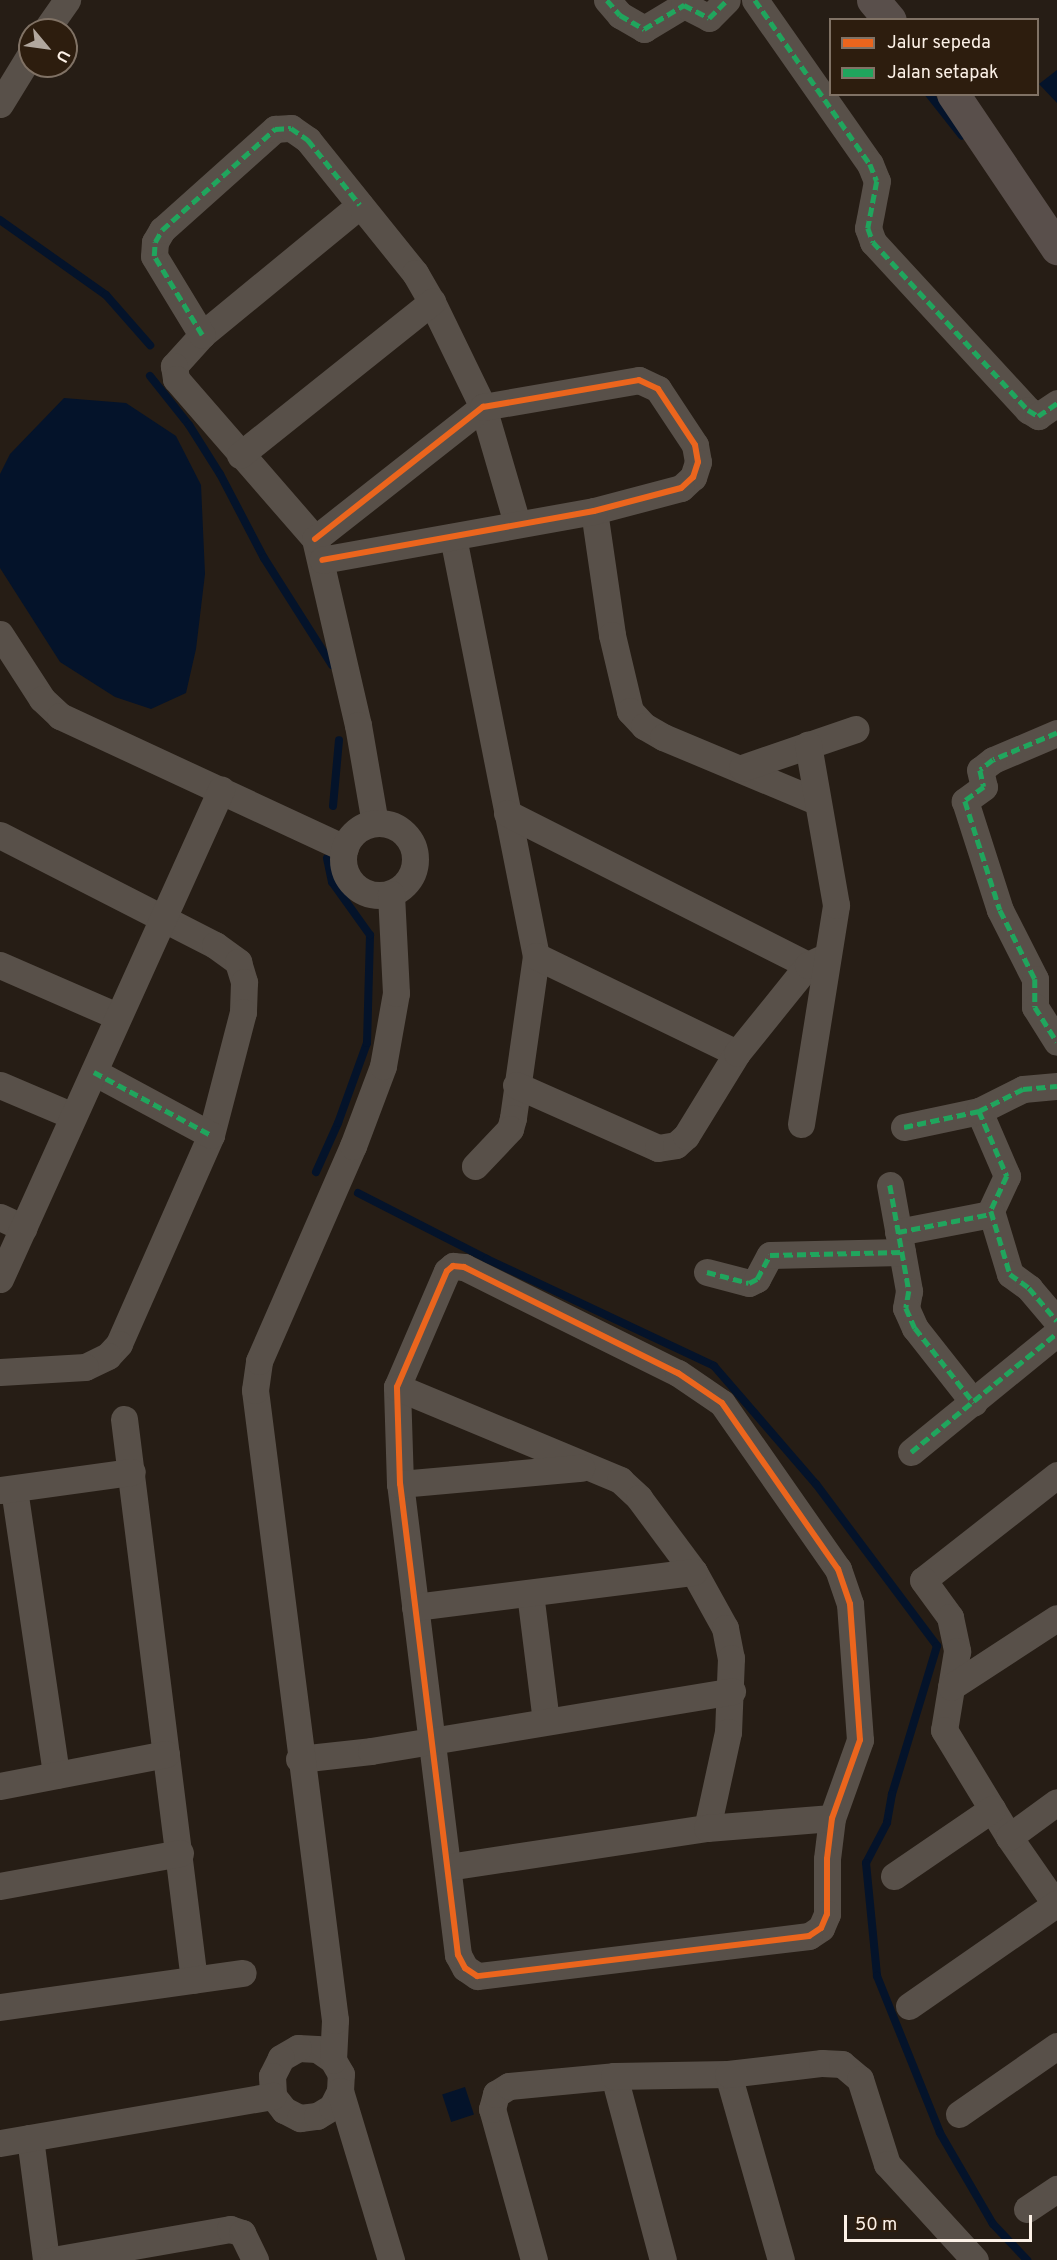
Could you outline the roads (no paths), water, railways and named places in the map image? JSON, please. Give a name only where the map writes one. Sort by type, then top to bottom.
[{"type":"street","points":[[54,18],[67,0]]},
{"type":"street","points":[[608,0],[620,15],[644,29],[684,5],[709,18],[727,0]]},
{"type":"street","points":[[755,0],[870,164],[877,181],[868,228],[873,242],[1028,410],[1038,416],[1045,414],[1057,403]]},
{"type":"street","points":[[873,0],[888,18]]},
{"type":"street","points":[[1,98],[18,73]]},
{"type":"street","points":[[954,96],[1057,248]]},
{"type":"street","points":[[202,335],[154,256],[155,242],[162,230],[275,129],[291,128],[308,140],[415,273],[432,302],[483,407],[517,523]]},
{"type":"street","points":[[360,205],[202,335],[179,356],[174,366],[176,379],[319,550],[358,725],[375,823]]},
{"type":"street","points":[[240,455],[432,302]]},
{"type":"street","points":[[639,380],[657,389],[695,445],[698,462],[693,477],[681,488],[594,511],[517,523],[453,537],[319,550],[483,407],[639,380]]},
{"type":"street","points":[[594,511],[612,635],[630,711],[644,726],[663,736],[816,801]]},
{"type":"street","points":[[453,537],[536,956],[510,1129],[475,1166]]},
{"type":"street","points":[[0,634],[42,699],[60,716],[345,848]]},
{"type":"street","points":[[742,768],[856,729]]},
{"type":"street","points":[[1057,733],[993,760],[980,770],[984,787],[965,801],[1000,910],[1035,980],[1035,1007],[1057,1042]]},
{"type":"street","points":[[801,1124],[817,961],[836,905],[816,801],[808,744]]},
{"type":"street","points":[[0,1279],[12,1222],[73,1116],[117,1016],[165,918],[221,790]]},
{"type":"street","points":[[507,813],[817,961]]},
{"type":"street","points":[[375,823],[392,825],[407,835],[415,851],[414,869],[406,884],[391,894],[371,895],[353,885],[344,868],[345,848],[356,831],[375,823]]},
{"type":"street","points":[[0,835],[165,918],[238,962],[244,982],[243,1011],[211,1135],[119,1344],[108,1356],[85,1367],[0,1372]]},
{"type":"street","points":[[333,2060],[335,2020],[299,1759],[255,1390],[259,1361],[353,1146],[383,1066],[396,993],[391,894]]},
{"type":"street","points":[[536,956],[737,1053]]},
{"type":"street","points":[[516,1085],[658,1148],[676,1145],[686,1136],[737,1053],[817,961]]},
{"type":"street","points":[[0,965],[117,1016]]},
{"type":"street","points":[[94,1072],[211,1135]]},
{"type":"street","points":[[0,1085],[73,1116]]},
{"type":"street","points":[[904,1127],[979,1111],[1023,1089],[1057,1086]]},
{"type":"street","points":[[979,1111],[1007,1176],[991,1214],[1010,1274],[1029,1288],[1057,1321]]},
{"type":"street","points":[[890,1185],[909,1292],[906,1302],[909,1317],[974,1403]]},
{"type":"street","points":[[707,1272],[748,1283],[757,1279],[770,1255],[900,1242],[991,1214]]},
{"type":"street","points":[[453,1266],[464,1267],[678,1373],[722,1403],[846,1585],[860,1740],[832,1818],[827,1914],[821,1928],[809,1936],[477,1976],[465,1968],[458,1955],[400,1484],[397,1387],[447,1271],[453,1266]]},
{"type":"street","points":[[911,1452],[974,1403],[1057,1333]]},
{"type":"street","points":[[397,1387],[584,1468],[620,1480],[639,1498],[694,1572],[725,1628],[732,1691],[728,1732],[707,1828]]},
{"type":"street","points":[[124,1419],[195,1980]]},
{"type":"street","points":[[400,1484],[584,1468]]},
{"type":"street","points":[[56,1775],[7,1490],[132,1472]]},
{"type":"street","points":[[909,2006],[1057,1904],[1009,1837],[944,1730],[957,1651],[950,1617],[923,1580],[1057,1475]]},
{"type":"street","points":[[415,1607],[694,1572]]},
{"type":"street","points":[[530,1593],[546,1721]]},
{"type":"street","points":[[951,1687],[1054,1626]]},
{"type":"street","points":[[299,1759],[431,1741],[732,1691]]},
{"type":"street","points":[[0,1786],[166,1754]]},
{"type":"street","points":[[1009,1837],[1057,1802]]},
{"type":"street","points":[[894,1876],[992,1809]]},
{"type":"street","points":[[448,1867],[707,1828],[832,1818]]},
{"type":"street","points":[[0,1886],[180,1853]]},
{"type":"street","points":[[0,2007],[243,1973]]},
{"type":"street","points":[[959,2114],[1057,2046]]},
{"type":"street","points":[[340,2091],[332,2107],[317,2116],[300,2118],[284,2110],[273,2096],[272,2076],[281,2058],[298,2048],[317,2049],[333,2060],[341,2074],[340,2091],[391,2260]]},
{"type":"street","points":[[534,2260],[492,2109],[496,2094],[509,2086],[614,2076],[728,2074],[822,2063],[842,2064],[860,2079],[887,2164],[975,2260]]},
{"type":"street","points":[[728,2074],[778,2249],[798,2260]]},
{"type":"street","points":[[614,2076],[663,2260]]},
{"type":"street","points":[[0,2143],[273,2096]]},
{"type":"street","points":[[30,2138],[46,2260]]},
{"type":"street","points":[[1028,2209],[1057,2188]]},
{"type":"street","points":[[54,2260],[230,2229],[242,2233],[255,2260]]},
{"type":"water","points":[[1057,70],[1057,103],[1039,84]]},
{"type":"water","points":[[64,398],[126,403],[176,436],[201,485],[205,574],[196,649],[186,693],[151,709],[115,697],[60,662],[0,568],[0,474],[10,454]]},
{"type":"water","points":[[465,2087],[474,2115],[451,2122],[442,2094]]},
{"type":"waterway","points":[[931,96],[962,136]]},
{"type":"waterway","points":[[0,220],[106,295],[150,345]]},
{"type":"waterway","points":[[150,376],[189,425],[220,474],[264,558],[332,665]]},
{"type":"waterway","points":[[333,806],[339,740]]},
{"type":"waterway","points":[[316,1172],[338,1123],[367,1043],[370,935],[332,882],[327,859]]},
{"type":"waterway","points":[[358,1193],[487,1259],[714,1366],[816,1484],[937,1646],[892,1794],[887,1823],[866,1863],[877,1976],[940,2133],[993,2224],[1027,2260]]}]
